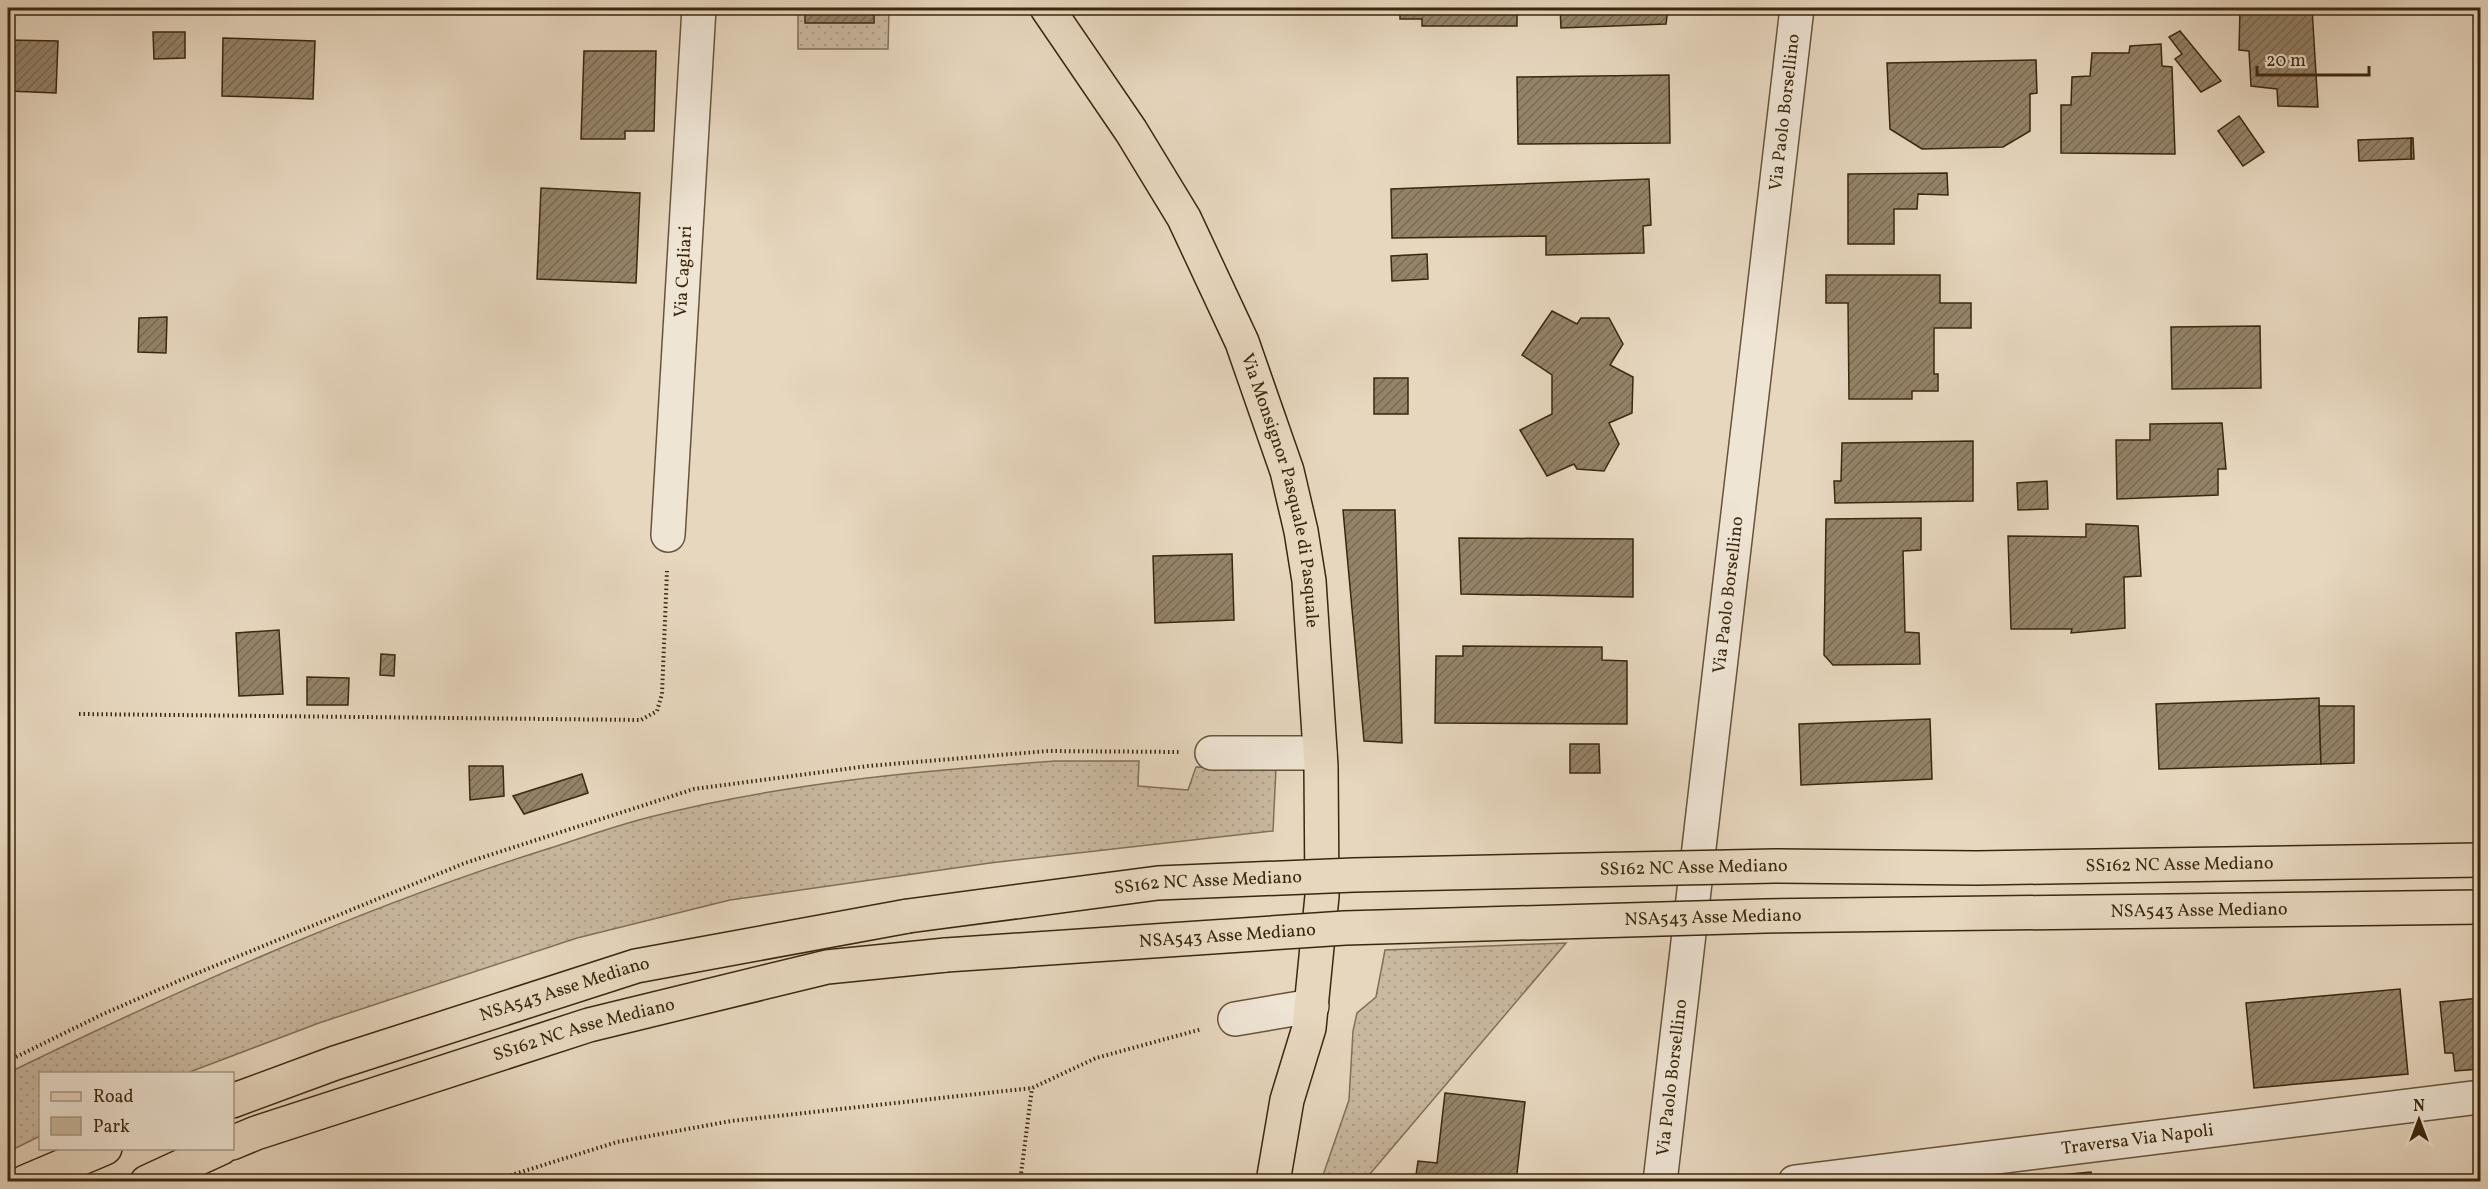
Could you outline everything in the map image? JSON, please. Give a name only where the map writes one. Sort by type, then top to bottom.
[{"type":"main road","name":"Via Monsignor Pasquale di Pasquale","points":[[1047,8],[1131,131],[1184,218],[1242,342],[1287,471],[1301,531],[1309,581],[1320,753],[1322,896],[1310,1017],[1287,1100],[1273,1182]]},
{"type":"main road","name":"SS162 NC Asse Mediano","points":[[908,916],[1158,883],[1319,876],[1775,866],[1977,868],[2481,860]]},
{"type":"main road","name":"NSA543 Asse Mediano","points":[[946,955],[1368,927],[1765,916],[2481,907]]},
{"type":"main road","name":"NSA543 Asse Mediano","points":[[234,1100],[335,1063],[636,966],[908,916]]},
{"type":"main road","name":"SS162 NC Asse Mediano","points":[[234,1142],[256,1132],[590,1025],[827,967],[946,955]]},
{"type":"main road","points":[[25,1182],[55,1167],[102,1150]]},
{"type":"main road","points":[[147,1182],[219,1150]]},
{"type":"street","name":"Via Cagliari","points":[[668,535],[699,8]]},
{"type":"street","name":"Via Paolo Borsellino","points":[[1660,1182],[1797,8]]},
{"type":"street","points":[[1212,753],[1320,753]]},
{"type":"street","points":[[1234,1019],[1310,1017]]},
{"type":"street","name":"Traversa Via Napoli","points":[[1795,1182],[2481,1097]]},
{"type":"path","points":[[78,714],[641,720],[657,711],[662,694],[668,535]]},
{"type":"path","points":[[8,1061],[101,1015],[183,979],[465,863],[694,789],[868,766],[1048,751],[1212,753]]},
{"type":"path","points":[[489,1182],[617,1142],[731,1121],[1032,1088],[1096,1058],[1234,1019]]},
{"type":"path","points":[[1020,1182],[1032,1088]]},
{"type":"green space","points":[[798,8],[889,8],[888,49],[798,49]]},
{"type":"green space","points":[[1055,761],[1139,761],[1138,786],[1188,790],[1196,767],[1276,768],[1273,831],[990,863],[730,900],[577,938],[319,1023],[190,1072],[39,1072],[39,1136],[8,1152],[8,1073],[205,981],[339,924],[475,873],[650,817],[750,795],[851,780]]},
{"type":"green space","points":[[1566,943],[1364,1181],[1321,1181],[1349,1100],[1353,1031],[1357,1013],[1376,997],[1385,950]]},
{"type":"building","points":[[805,8],[874,8],[874,23],[805,23]]},
{"type":"building","points":[[1400,8],[1517,8],[1517,26],[1422,26],[1422,19],[1400,19]]},
{"type":"building","points":[[1560,8],[1668,8],[1666,24],[1561,28]]},
{"type":"building","points":[[2240,8],[2312,8],[2318,107],[2278,106],[2277,89],[2251,86],[2249,51],[2239,50]]},
{"type":"building","points":[[2180,31],[2221,81],[2201,92],[2175,59],[2182,54],[2169,37]]},
{"type":"building","points":[[153,32],[185,32],[185,58],[154,59]]},
{"type":"building","points":[[223,38],[315,41],[313,99],[222,96]]},
{"type":"building","points":[[8,40],[58,41],[56,93],[8,91]]},
{"type":"building","points":[[2161,44],[2162,66],[2172,67],[2175,154],[2061,153],[2061,105],[2071,105],[2072,77],[2090,76],[2092,53],[2129,53],[2130,46]]},
{"type":"building","points":[[584,51],[656,51],[654,131],[625,131],[625,139],[581,139]]},
{"type":"building","points":[[2036,60],[2037,93],[2030,94],[2030,131],[2003,147],[1922,149],[1890,129],[1887,63]]},
{"type":"building","points":[[1669,75],[1670,143],[1518,144],[1517,77]]},
{"type":"building","points":[[2239,116],[2264,152],[2243,166],[2218,131]]},
{"type":"building","points":[[2411,138],[2413,138],[2414,159],[2411,159]]},
{"type":"building","points":[[2411,138],[2411,159],[2359,161],[2358,140]]},
{"type":"building","points":[[1947,173],[1948,195],[1918,194],[1917,209],[1894,209],[1894,244],[1848,244],[1848,174]]},
{"type":"building","points":[[1649,179],[1651,225],[1643,226],[1644,253],[1546,255],[1546,236],[1392,238],[1391,189]]},
{"type":"building","points":[[541,188],[640,193],[636,283],[537,279]]},
{"type":"building","points":[[1427,254],[1428,279],[1392,281],[1391,256]]},
{"type":"building","points":[[1826,275],[1940,275],[1940,303],[1971,303],[1971,328],[1934,328],[1934,374],[1938,374],[1938,391],[1912,391],[1912,399],[1849,399],[1848,303],[1826,303]]},
{"type":"building","points":[[1552,311],[1577,324],[1581,318],[1609,318],[1623,344],[1610,365],[1633,377],[1632,413],[1609,423],[1619,444],[1604,471],[1577,469],[1574,464],[1547,476],[1520,430],[1552,414],[1552,375],[1522,355]]},
{"type":"building","points":[[167,317],[166,353],[138,352],[139,318]]},
{"type":"building","points":[[2260,326],[2261,388],[2172,389],[2171,327]]},
{"type":"building","points":[[1374,378],[1408,378],[1408,414],[1374,414]]},
{"type":"building","points":[[2222,423],[2226,469],[2218,469],[2218,495],[2117,499],[2116,440],[2150,440],[2150,424]]},
{"type":"building","points":[[1973,441],[1973,501],[1835,503],[1834,481],[1841,481],[1842,443]]},
{"type":"building","points":[[2047,481],[2048,509],[2018,510],[2017,483]]},
{"type":"building","points":[[1343,510],[1395,510],[1402,743],[1364,741]]},
{"type":"building","points":[[1921,518],[1921,550],[1903,551],[1905,632],[1919,633],[1920,664],[1833,665],[1824,655],[1826,519]]},
{"type":"building","points":[[2086,524],[2138,526],[2141,576],[2124,577],[2125,628],[2071,633],[2072,629],[2011,629],[2008,536],[2086,537]]},
{"type":"building","points":[[1459,538],[1633,539],[1633,597],[1461,594]]},
{"type":"building","points":[[1232,554],[1234,620],[1155,623],[1153,556]]},
{"type":"building","points":[[279,630],[283,694],[239,696],[236,633]]},
{"type":"building","points":[[1463,646],[1602,647],[1602,660],[1627,661],[1627,724],[1435,723],[1436,656],[1463,656]]},
{"type":"building","points":[[381,654],[395,655],[394,676],[380,675]]},
{"type":"building","points":[[307,677],[349,678],[348,705],[307,705]]},
{"type":"building","points":[[2319,698],[2321,764],[2159,769],[2156,704]]},
{"type":"building","points":[[2319,706],[2354,706],[2354,763],[2321,764]]},
{"type":"building","points":[[1930,719],[1932,779],[1801,785],[1799,724]]},
{"type":"building","points":[[1570,744],[1599,744],[1600,773],[1570,773]]},
{"type":"building","points":[[469,766],[503,766],[504,796],[470,800]]},
{"type":"building","points":[[582,774],[588,793],[524,814],[513,796]]},
{"type":"building","points":[[2400,989],[2408,1074],[2254,1088],[2246,1003]]},
{"type":"building","points":[[2480,998],[2480,1069],[2455,1071],[2453,1053],[2445,1053],[2440,1002]]},
{"type":"building","points":[[1445,1093],[1525,1102],[1516,1182],[1415,1182],[1418,1161],[1437,1163]]},
{"type":"building","points":[[2091,1172],[2092,1179],[2128,1175],[2129,1182],[2049,1182],[2048,1176]]}]
